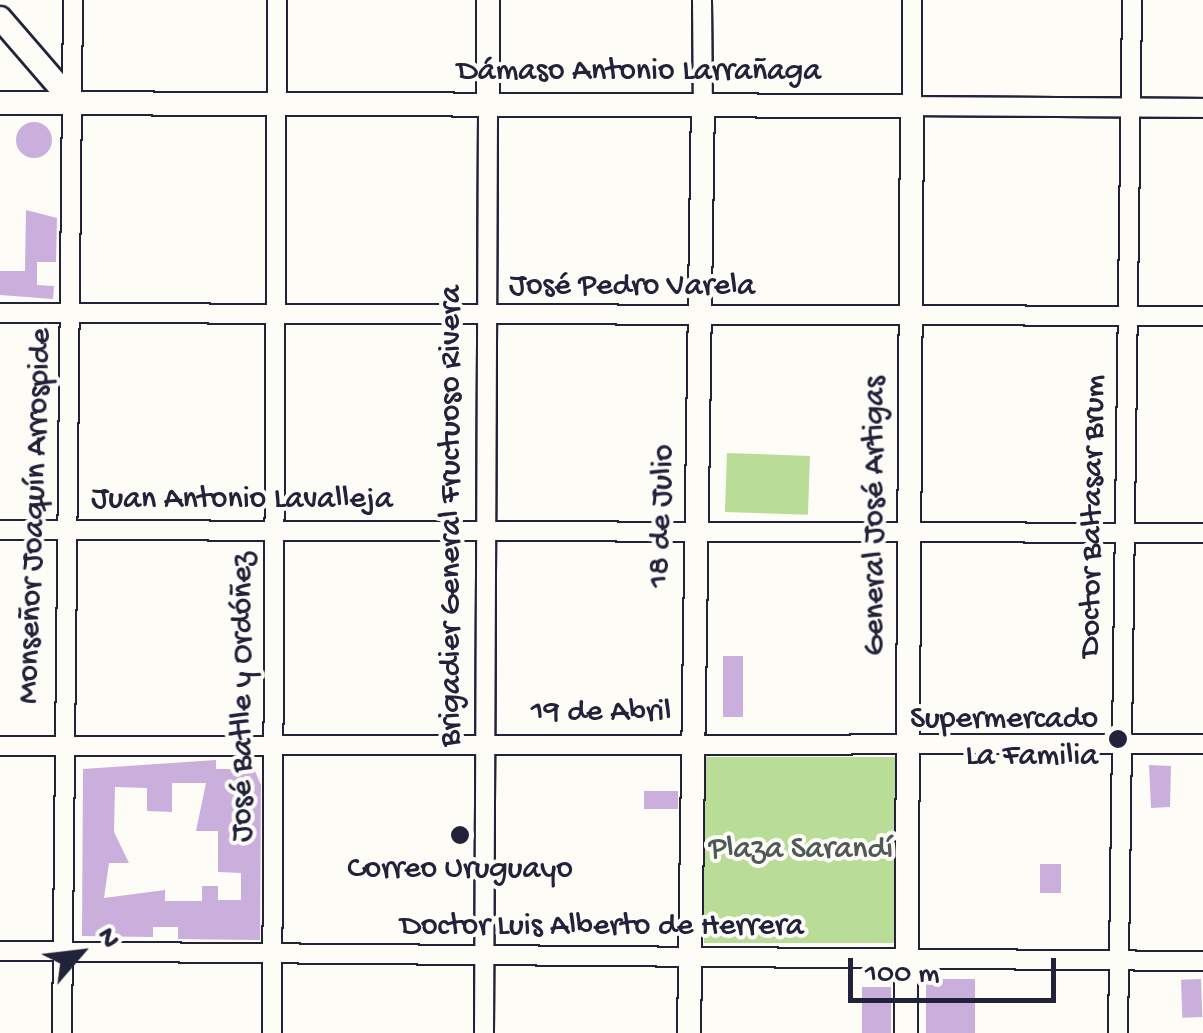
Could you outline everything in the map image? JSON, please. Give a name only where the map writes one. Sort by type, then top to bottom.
[{"type":"street","name":"Monseñor Joaquín Arrospide","points":[[62,1033],[65,747],[61,530],[72,315],[76,105],[72,0]]},
{"type":"street","name":"José Batlle y Ordóñez","points":[[272,1033],[277,0]]},
{"type":"street","name":"Brigadier General Fructuoso Rivera","points":[[484,1033],[488,0]]},
{"type":"street","name":"18 de Julio","points":[[689,1033],[688,743],[701,319],[702,0]]},
{"type":"street","name":"General José Artigas","points":[[906,1033],[912,0]]},
{"type":"street","name":"Doctor Baltasar Brum","points":[[1118,1033],[1132,0]]},
{"type":"street","points":[[0,18],[76,105]]},
{"type":"street","name":"Dámaso Antonio Larrañaga","points":[[0,103],[1203,108]]},
{"type":"street","name":"José Pedro Varela","points":[[0,312],[701,319],[1203,316]]},
{"type":"street","name":"Juan Antonio Lavalleja","points":[[0,530],[1203,533]]},
{"type":"street","name":"19 de Abril","points":[[0,746],[908,741],[1203,744]]},
{"type":"street","name":"Doctor Luis Alberto de Herrera","points":[[0,951],[274,958],[483,954],[1203,961]]},
{"type":"green space","points":[[727,453],[810,456],[808,515],[725,512]]},
{"type":"green space","name":"Plaza Sarandí","points":[[704,757],[898,757],[898,943],[704,943]]},
{"type":"building","points":[[34,122],[47,127],[52,140],[47,153],[34,158],[21,153],[16,140],[21,127]]},
{"type":"building","points":[[26,210],[57,218],[56,262],[37,262],[37,285],[54,286],[53,299],[0,295],[0,271],[25,271]]},
{"type":"building","points":[[723,656],[743,656],[743,717],[723,717]]},
{"type":"building","points":[[216,760],[216,769],[254,769],[261,785],[260,940],[178,939],[178,927],[153,927],[153,937],[82,936],[83,769]],"holes":[[[172,783],[206,783],[196,831],[218,831],[218,872],[241,873],[241,900],[218,900],[218,886],[202,886],[202,901],[165,901],[165,890],[104,898],[109,863],[129,863],[114,832],[115,787],[147,788],[147,811],[172,812]]]},
{"type":"building","points":[[1149,765],[1171,766],[1170,807],[1151,808]]},
{"type":"building","points":[[644,791],[678,791],[678,809],[644,809]]},
{"type":"building","points":[[1040,864],[1061,864],[1061,893],[1040,893]]},
{"type":"building","points":[[926,979],[975,979],[975,1033],[926,1033]]},
{"type":"building","points":[[1201,979],[1202,1017],[1182,1018],[1181,980]]},
{"type":"building","points":[[862,987],[891,987],[891,1033],[862,1033]]},
{"type":"place","name":"Supermercado La Familia","points":[[1118,739]]},
{"type":"place","name":"Correo Uruguayo","points":[[460,835]]}]
